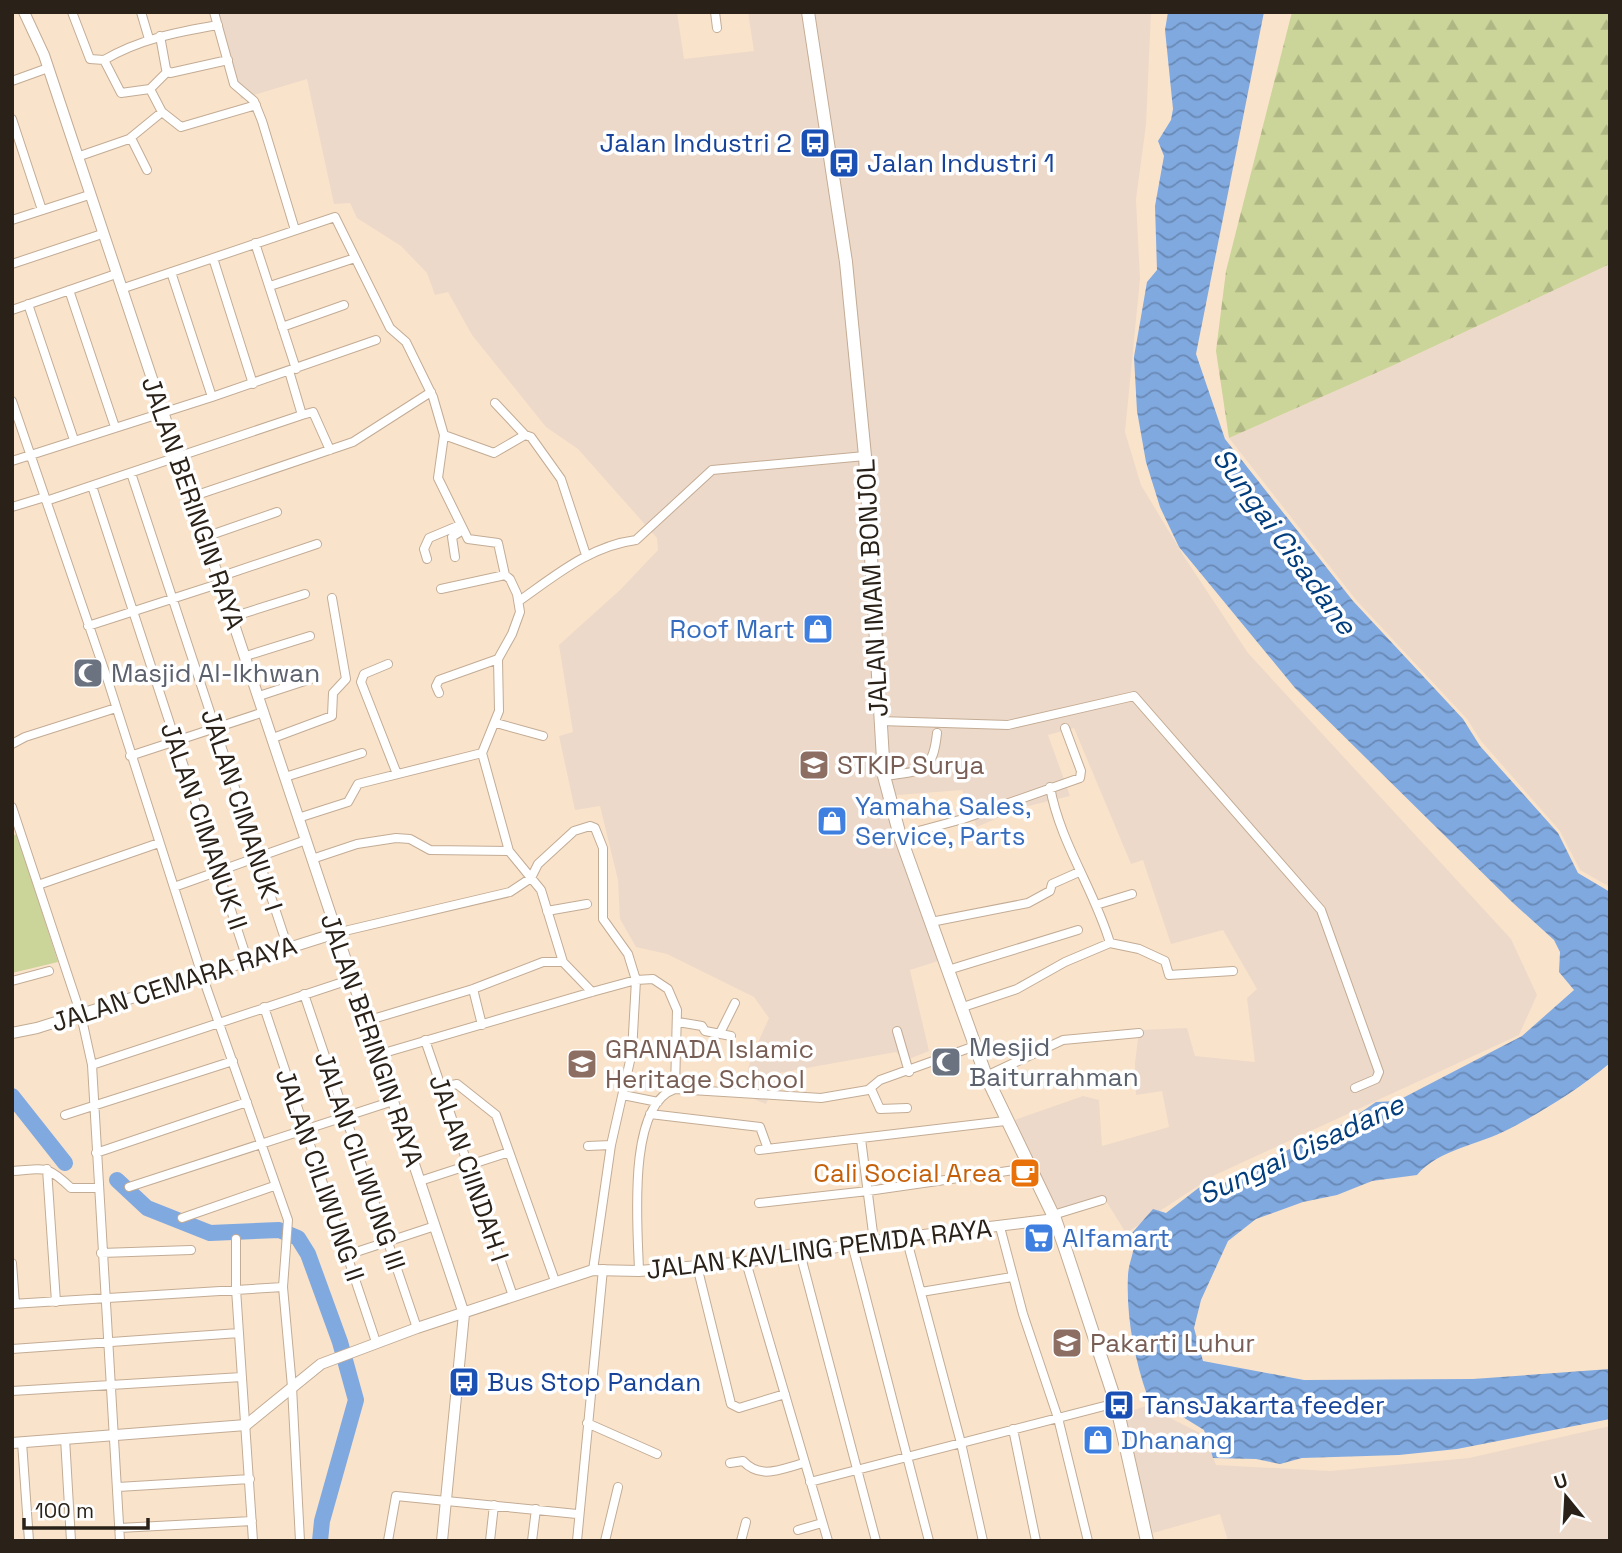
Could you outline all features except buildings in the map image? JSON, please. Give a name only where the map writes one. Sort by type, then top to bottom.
[{"type":"main road","name":"JALAN IMAM BONJOL","points":[[808,12],[844,240],[865,456],[884,776],[900,836],[986,1076],[1005,1121],[1054,1217],[1116,1403],[1147,1541]]},
{"type":"street","name":"JALAN BERINGIN RAYA","points":[[24,12],[48,68],[464,1314]]},
{"type":"street","points":[[72,12],[90,59],[104,60],[149,39],[218,25]]},
{"type":"street","points":[[141,12],[149,39]]},
{"type":"street","points":[[214,12],[234,84],[256,105],[295,229]]},
{"type":"street","points":[[715,12],[717,27]]},
{"type":"street","points":[[160,36],[167,72]]},
{"type":"street","points":[[104,60],[121,93],[150,89],[167,72],[228,60]]},
{"type":"street","points":[[12,81],[48,68]]},
{"type":"street","points":[[150,89],[162,111],[178,125],[187,128],[256,105]]},
{"type":"street","points":[[76,157],[131,138],[162,111]]},
{"type":"street","points":[[12,119],[42,210]]},
{"type":"street","points":[[131,138],[147,170]]},
{"type":"street","points":[[12,220],[89,195]]},
{"type":"street","points":[[121,289],[333,217],[338,222],[390,328],[406,342],[431,392],[444,435],[437,474],[462,528],[471,541],[498,542],[505,575],[510,579],[519,601],[516,624],[498,659],[501,696],[496,723],[482,754],[509,851],[541,890],[563,962],[592,992]]},
{"type":"street","points":[[12,264],[102,234]]},
{"type":"street","points":[[255,243],[282,327],[302,415]]},
{"type":"street","points":[[213,258],[253,384]]},
{"type":"street","points":[[270,286],[355,258]]},
{"type":"street","points":[[171,272],[212,397]]},
{"type":"street","points":[[12,310],[116,274]]},
{"type":"street","points":[[69,290],[115,427]]},
{"type":"street","points":[[28,304],[74,440]]},
{"type":"street","points":[[282,327],[344,305]]},
{"type":"street","points":[[12,461],[253,384],[376,340]]},
{"type":"street","points":[[191,497],[360,439],[431,392]]},
{"type":"street","points":[[12,401],[116,708],[202,975],[288,1225],[283,1287],[292,1387],[300,1541]]},
{"type":"street","points":[[495,403],[525,435],[531,437],[557,471],[586,555]]},
{"type":"street","points":[[12,507],[92,486],[313,412],[330,450]]},
{"type":"street","points":[[444,435],[494,453],[525,435]]},
{"type":"street","points":[[519,601],[560,570],[586,555],[621,542],[636,540],[709,471],[865,456]]},
{"type":"street","name":"JALAN CIMANUK I","points":[[131,473],[288,948]]},
{"type":"street","name":"JALAN CIMANUK II","points":[[92,486],[131,612],[248,962]]},
{"type":"street","points":[[205,537],[277,512]]},
{"type":"street","points":[[455,557],[452,537],[462,528]]},
{"type":"street","points":[[427,559],[424,549],[429,538],[462,528]]},
{"type":"street","points":[[88,626],[317,544]]},
{"type":"street","points":[[441,589],[505,575]]},
{"type":"street","points":[[232,617],[305,594]]},
{"type":"street","points":[[273,738],[332,716],[333,693],[345,682],[346,677],[331,598]]},
{"type":"street","points":[[246,656],[310,636]]},
{"type":"street","points":[[439,693],[436,686],[439,680],[498,659]]},
{"type":"street","points":[[387,663],[364,674],[361,682],[397,774]]},
{"type":"street","points":[[259,696],[314,678]]},
{"type":"street","points":[[880,721],[1008,725],[1134,696],[1321,910],[1379,1072],[1376,1079],[1354,1088]]},
{"type":"street","points":[[12,744],[25,737],[116,708]]},
{"type":"street","points":[[130,756],[264,712]]},
{"type":"street","points":[[496,723],[543,736]]},
{"type":"street","points":[[900,836],[963,819],[1082,776],[1065,728]]},
{"type":"street","points":[[884,776],[922,768],[930,763],[934,758],[937,733]]},
{"type":"street","points":[[285,777],[362,753]]},
{"type":"street","points":[[299,818],[348,802],[358,784],[482,754]]},
{"type":"street","points":[[1050,787],[1056,817],[1096,905],[1110,943]]},
{"type":"street","points":[[12,807],[81,1015],[92,1065],[96,1107],[97,1188],[112,1385],[120,1541]]},
{"type":"street","points":[[336,933],[499,896],[531,878],[538,864],[574,831],[590,826],[595,828],[603,848],[603,919],[628,954],[636,980],[634,1033],[611,1145],[576,1541]]},
{"type":"street","points":[[312,859],[357,844],[396,838],[410,839],[430,850],[509,851]]},
{"type":"street","points":[[174,887],[306,840]]},
{"type":"street","points":[[38,885],[159,843]]},
{"type":"street","points":[[931,922],[1028,903],[1050,891],[1052,884],[1079,872]]},
{"type":"street","points":[[1096,905],[1132,894]]},
{"type":"street","points":[[547,911],[587,904]]},
{"type":"street","points":[[948,970],[1078,930]]},
{"type":"street","name":"JALAN CEMARA RAYA","points":[[12,1034],[81,1015],[336,933]]},
{"type":"street","points":[[960,1008],[1017,989],[1065,962],[1110,943],[1139,949],[1165,961],[1169,975],[1233,971]]},
{"type":"street","points":[[366,1021],[472,989],[543,962],[563,962]]},
{"type":"street","points":[[12,981],[49,971]]},
{"type":"street","points":[[92,1065],[352,979]]},
{"type":"street","points":[[377,1055],[592,992],[636,980],[653,979],[668,989],[677,1010],[675,1089]]},
{"type":"street","points":[[472,989],[482,1025]]},
{"type":"street","name":"JALAN CILIWUNG III","points":[[304,994],[417,1328]]},
{"type":"street","points":[[720,1033],[735,1003]]},
{"type":"street","name":"JALAN CILIWUNG II","points":[[264,1007],[376,1342]]},
{"type":"street","points":[[678,1022],[702,1026],[705,1031],[731,1036]]},
{"type":"street","points":[[897,1031],[909,1072]]},
{"type":"street","points":[[986,1076],[1063,1040],[1139,1033]]},
{"type":"street","name":"JALAN CIINDAH I","points":[[425,1041],[513,1296]]},
{"type":"street","points":[[639,1271],[636,1188],[650,1114],[658,1102],[675,1089],[811,1098],[871,1089],[880,1080],[909,1072],[975,1046]]},
{"type":"street","points":[[65,1115],[233,1061]]},
{"type":"street","points":[[443,1087],[457,1084],[495,1114],[555,1281]]},
{"type":"street","points":[[871,1089],[880,1109],[907,1108]]},
{"type":"street","points":[[623,1095],[658,1102]]},
{"type":"street","points":[[129,1187],[393,1101]]},
{"type":"street","points":[[96,1153],[247,1102]]},
{"type":"street","points":[[650,1114],[760,1127],[764,1150],[1005,1121]]},
{"type":"street","points":[[860,1139],[874,1241]]},
{"type":"street","points":[[588,1146],[611,1145]]},
{"type":"street","points":[[420,1181],[509,1152]]},
{"type":"street","points":[[759,1203],[868,1192],[1028,1168]]},
{"type":"street","points":[[12,1171],[47,1169],[54,1171],[71,1188],[97,1188]]},
{"type":"street","points":[[47,1169],[56,1302]]},
{"type":"street","points":[[182,1218],[274,1186]]},
{"type":"street","points":[[1054,1217],[1102,1200]]},
{"type":"street","name":"JALAN KAVLING PEMDA RAYA","points":[[246,1425],[313,1369],[333,1359],[555,1281],[598,1270],[639,1271],[746,1262],[852,1244],[1000,1227],[1054,1217]]},
{"type":"street","points":[[347,1255],[435,1226]]},
{"type":"street","points":[[1000,1227],[1012,1277],[1059,1418],[1088,1541]]},
{"type":"street","points":[[906,1237],[961,1443],[982,1541]]},
{"type":"street","points":[[236,1239],[236,1289],[253,1541]]},
{"type":"street","points":[[852,1244],[910,1456],[929,1541]]},
{"type":"street","points":[[101,1253],[191,1250]]},
{"type":"street","points":[[800,1254],[876,1541]]},
{"type":"street","points":[[746,1262],[828,1541]]},
{"type":"street","points":[[12,1263],[14,1304],[283,1287]]},
{"type":"street","points":[[697,1266],[731,1404],[739,1408],[785,1394]]},
{"type":"street","points":[[921,1292],[1012,1277]]},
{"type":"street","points":[[442,1541],[464,1314]]},
{"type":"street","points":[[12,1349],[239,1333]]},
{"type":"street","points":[[12,1391],[242,1377]]},
{"type":"street","points":[[810,1482],[1116,1403]]},
{"type":"street","points":[[587,1423],[657,1454]]},
{"type":"street","points":[[29,1541],[17,1442],[246,1425]]},
{"type":"street","points":[[1013,1429],[1036,1541]]},
{"type":"street","points":[[65,1438],[71,1541]]},
{"type":"street","points":[[730,1463],[743,1461],[751,1470],[767,1473],[804,1463]]},
{"type":"street","points":[[118,1487],[250,1479]]},
{"type":"street","points":[[605,1541],[618,1487]]},
{"type":"street","points":[[388,1541],[395,1496],[577,1514]]},
{"type":"street","points":[[490,1541],[494,1505]]},
{"type":"street","points":[[532,1541],[536,1509]]},
{"type":"street","points":[[119,1528],[252,1521]]},
{"type":"street","points":[[741,1541],[746,1522]]},
{"type":"street","points":[[798,1530],[822,1523]]},
{"type":"shaded area","points":[[677,12],[684,59],[754,51],[748,12],[1151,12],[1146,125],[1136,199],[1140,279],[1125,432],[1141,485],[1185,558],[1248,653],[1511,939],[1537,995],[1519,1035],[1215,1175],[1126,1233],[1106,1201],[1061,1214],[1012,1121],[1083,1096],[1099,1100],[1102,1146],[1169,1127],[1162,1091],[1136,1095],[1135,1063],[1139,1030],[1187,1028],[1195,1056],[1255,1062],[1247,998],[1257,989],[1223,930],[1171,944],[1143,860],[1131,864],[1074,728],[1048,735],[1070,796],[1020,808],[977,827],[962,790],[885,796],[938,961],[910,970],[929,1051],[904,1061],[896,1052],[779,1073],[766,1104],[742,1094],[751,1058],[769,1018],[754,997],[667,954],[636,947],[620,919],[618,880],[600,806],[575,810],[559,736],[573,732],[559,645],[620,590],[658,550],[657,538],[578,449],[546,427],[472,335],[448,292],[435,295],[427,273],[401,246],[357,218],[350,203],[334,204],[307,79],[241,99],[217,14]]},
{"type":"shaded area","points":[[1610,264],[1610,887],[1580,870],[1560,831],[1481,741],[1467,719],[1356,600],[1229,438],[1394,365]]},
{"type":"shaded area","points":[[1146,1406],[1204,1435],[1216,1465],[1330,1471],[1469,1458],[1610,1426],[1610,1541],[1228,1541],[1220,1514],[1153,1533],[1121,1414]]},
{"type":"green space","points":[[1292,12],[1610,12],[1610,264],[1394,365],[1229,438],[1216,351],[1226,271]]},
{"type":"green space","points":[[17,834],[58,962],[12,973],[12,836]]},
{"type":"water","name":"Sungai Cisadane","points":[[1168,12],[1264,12],[1196,354],[1225,439],[1353,601],[1463,719],[1480,746],[1558,833],[1578,873],[1610,892],[1610,1063],[1536,1114],[1497,1135],[1436,1159],[1417,1175],[1372,1181],[1337,1195],[1303,1202],[1256,1219],[1228,1241],[1201,1300],[1194,1328],[1203,1361],[1304,1380],[1473,1379],[1610,1369],[1610,1419],[1457,1449],[1399,1455],[1302,1458],[1280,1464],[1256,1459],[1213,1458],[1204,1430],[1147,1395],[1142,1381],[1130,1321],[1128,1275],[1134,1248],[1132,1233],[1153,1209],[1166,1213],[1201,1186],[1213,1190],[1249,1168],[1345,1123],[1376,1102],[1397,1101],[1522,1036],[1574,990],[1559,972],[1560,952],[1554,940],[1295,688],[1179,547],[1160,507],[1146,462],[1137,411],[1134,357],[1147,282],[1157,270],[1155,206],[1164,156],[1158,141],[1171,120],[1173,109],[1165,30]]},
{"type":"waterway","points":[[12,1096],[65,1163]]},
{"type":"waterway","points":[[117,1180],[147,1208],[210,1233],[279,1230],[298,1238],[308,1254],[340,1342],[356,1400],[322,1521],[320,1541]]},
{"type":"place","name":"Jalan Industri 2","points":[[815,143]]},
{"type":"place","name":"Jalan Industri 1","points":[[844,163]]},
{"type":"place","name":"Roof Mart","points":[[818,629]]},
{"type":"place","name":"Masjid Al-Ikhwan","points":[[88,673]]},
{"type":"place","name":"STKIP Surya","points":[[814,765]]},
{"type":"place","name":"Yamaha Sales, Service, Parts","points":[[832,821]]},
{"type":"place","name":"Mesjid Baiturrahman","points":[[946,1062]]},
{"type":"place","name":"GRANADA Islamic Heritage School","points":[[582,1064]]},
{"type":"place","name":"Cali Social Area","points":[[1025,1173]]},
{"type":"place","name":"Alfamart","points":[[1039,1238]]},
{"type":"place","name":"Pakarti Luhur","points":[[1067,1343]]},
{"type":"place","name":"Bus Stop Pandan","points":[[464,1382]]},
{"type":"place","name":"TansJakarta feeder","points":[[1119,1405]]},
{"type":"place","name":"Dhanang","points":[[1098,1440]]}]
